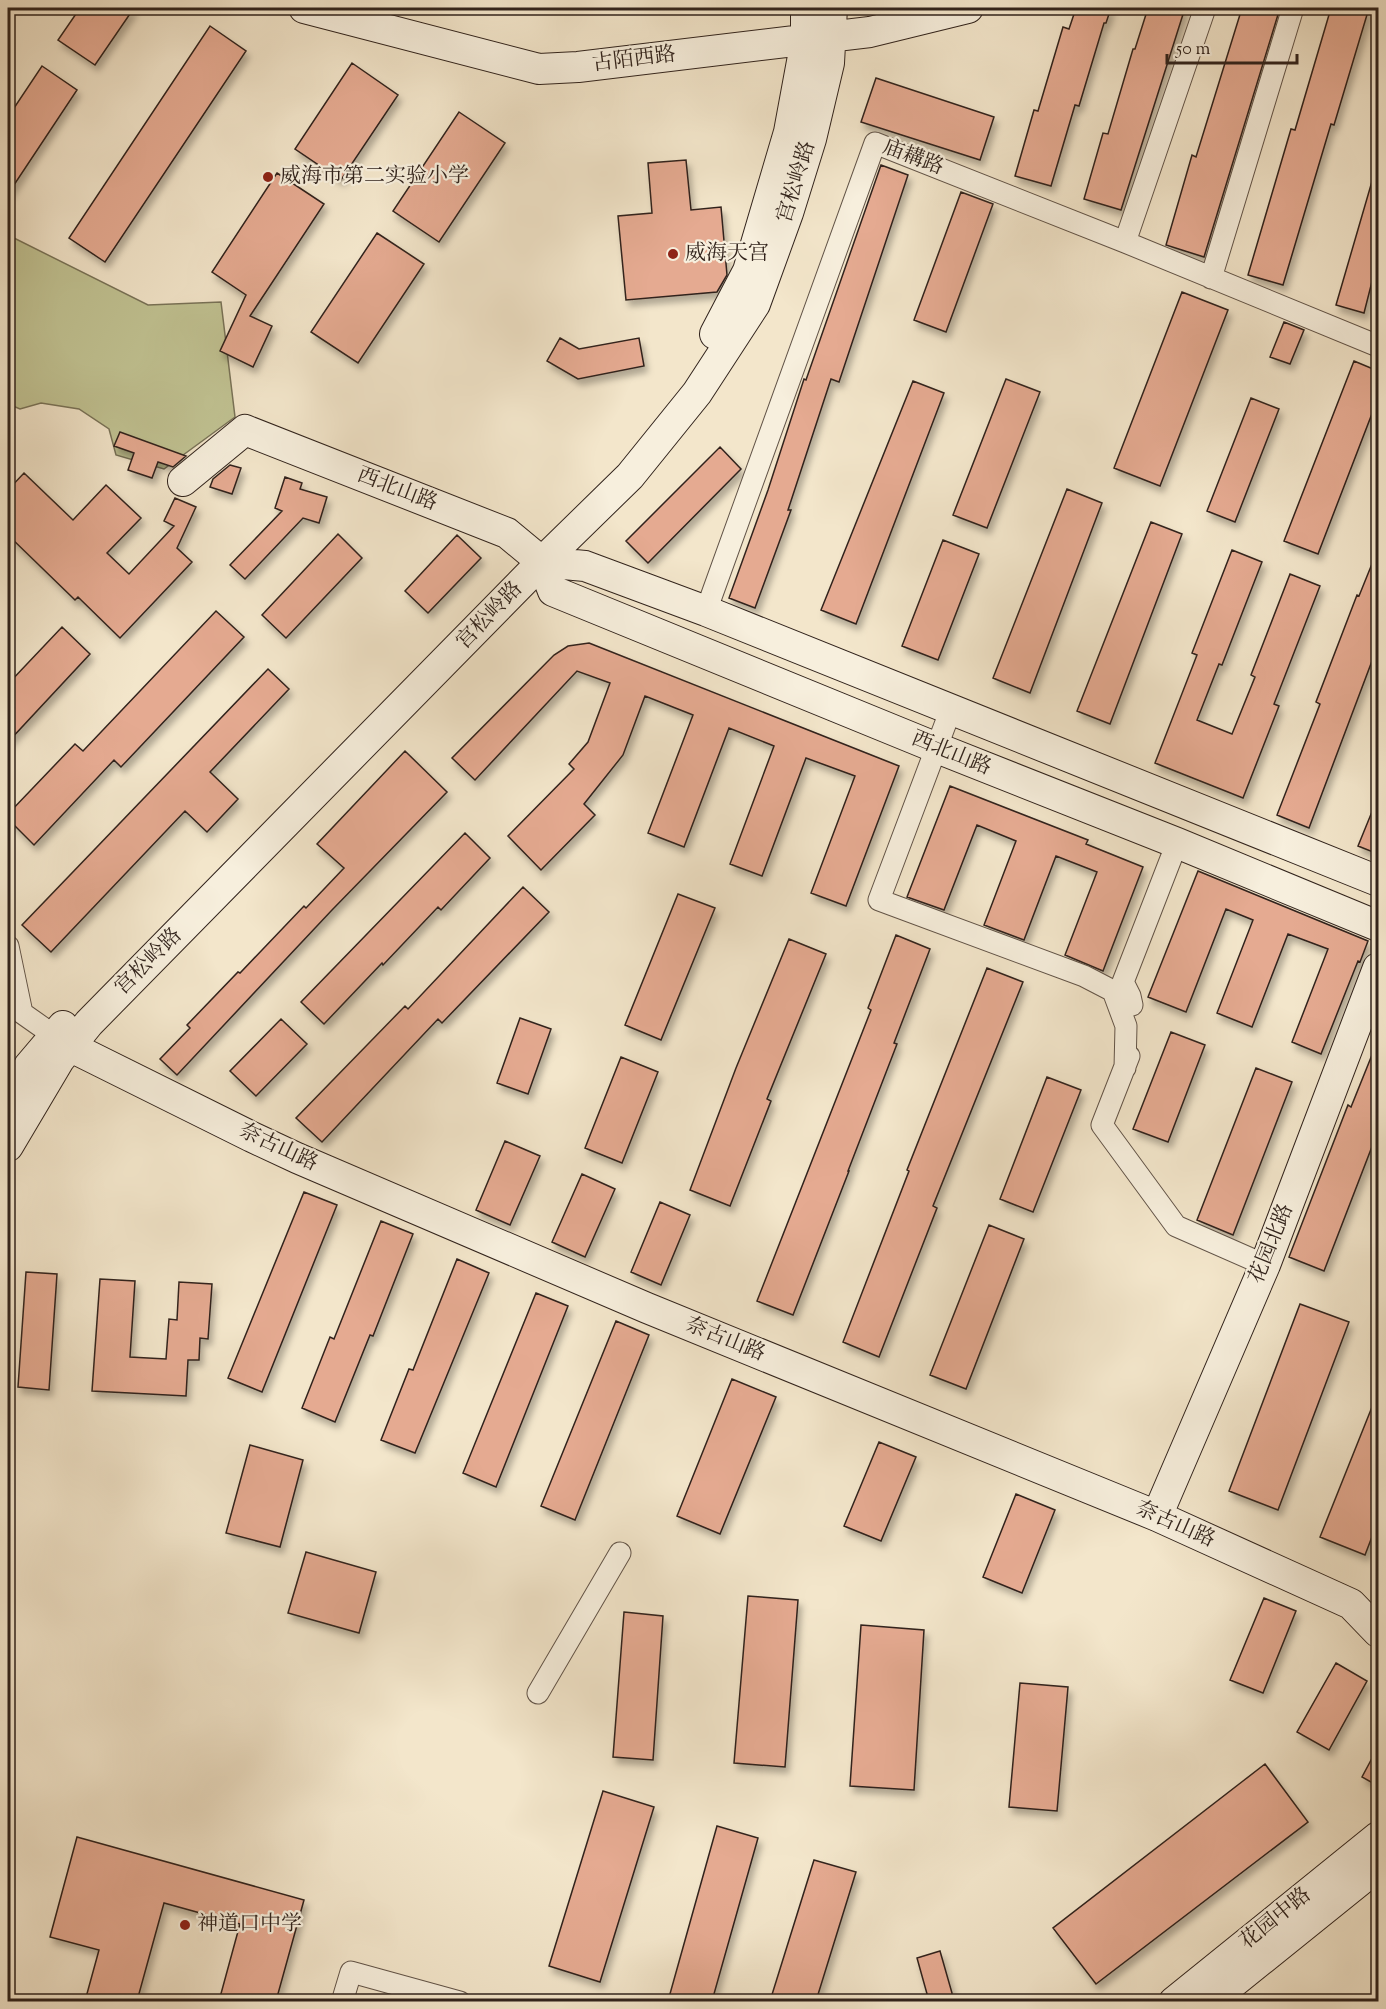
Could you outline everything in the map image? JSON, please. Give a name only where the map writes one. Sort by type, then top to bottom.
[{"type":"main road","name":"古陌西路","points":[[304,8],[539,69],[578,67],[870,32],[968,8]]},
{"type":"main road","points":[[806,8],[819,38]]},
{"type":"main road","name":"宫松岭路","points":[[62,1040],[535,556],[630,476],[697,393],[755,304],[788,213],[811,140],[829,63],[819,38],[832,8]]},
{"type":"main road","name":"西北山路","points":[[183,481],[245,430],[507,532],[535,556],[553,591],[1378,926]]},
{"type":"main road","name":"西北山路","points":[[535,556],[585,566],[706,611],[1378,881]]},
{"type":"main road","name":"花园北路","points":[[1156,1516],[1265,1265],[1378,968]]},
{"type":"main road","points":[[8,1105],[29,1066],[62,1040]]},
{"type":"main road","points":[[8,1146],[59,1060],[62,1040]]},
{"type":"main road","name":"奈古山路","points":[[62,1040],[297,1158],[646,1308],[1156,1516],[1351,1604],[1378,1632]]},
{"type":"main road","name":"花园中路","points":[[1174,2001],[1378,1837]]},
{"type":"main road","points":[[1209,2001],[1378,1866]]},
{"type":"street","points":[[1125,242],[1204,8]]},
{"type":"street","points":[[1211,278],[1293,8]]},
{"type":"street","name":"庙耩路","points":[[706,611],[875,143],[1378,346]]},
{"type":"street","points":[[951,709],[879,900],[1084,976],[1113,991],[1126,1026],[1125,1068]]},
{"type":"street","points":[[1177,843],[1123,982],[1130,996],[1136,1031],[1125,1068],[1102,1125],[1176,1227],[1265,1265]]},
{"type":"street","points":[[8,946],[22,1013],[62,1040]]},
{"type":"street","points":[[538,1693],[621,1554]]},
{"type":"street","points":[[342,2001],[351,1972],[460,2001]]},
{"type":"green space","points":[[8,237],[148,305],[221,302],[235,417],[164,469],[116,455],[109,429],[79,409],[41,403],[20,409],[8,404]]},
{"type":"building","points":[[80,8],[134,8],[95,65],[58,40]]},
{"type":"building","points":[[1076,8],[1111,8],[1106,23],[1104,23],[1079,106],[1075,105],[1051,186],[1015,176],[1034,110],[1038,111],[1063,27],[1069,29]]},
{"type":"building","points":[[1148,8],[1185,8],[1121,210],[1084,199],[1103,133],[1108,134],[1133,49],[1135,49]]},
{"type":"building","points":[[1242,8],[1280,8],[1204,257],[1166,245],[1192,155],[1196,157]]},
{"type":"building","points":[[1331,8],[1369,8],[1334,125],[1331,124],[1283,285],[1248,275],[1291,129],[1295,130]]},
{"type":"building","points":[[210,26],[246,51],[105,262],[69,238]]},
{"type":"building","points":[[352,63],[398,95],[341,180],[295,149]]},
{"type":"building","points":[[42,66],[77,90],[8,194],[8,117]]},
{"type":"building","points":[[876,78],[994,117],[980,160],[861,122]]},
{"type":"building","points":[[459,112],[505,143],[439,242],[393,211]]},
{"type":"building","name":"威海天宫","points":[[686,160],[691,210],[721,207],[727,275],[717,292],[626,300],[618,216],[652,213],[648,163]]},
{"type":"building","points":[[881,165],[908,175],[839,382],[831,379],[788,510],[791,510],[755,608],[729,598]]},
{"type":"building","points":[[1375,171],[1378,171],[1378,258],[1364,313],[1336,305]]},
{"type":"building","points":[[277,173],[324,204],[250,316],[272,326],[253,367],[220,351],[246,295],[212,272]]},
{"type":"building","points":[[961,192],[993,204],[946,332],[914,320]]},
{"type":"building","points":[[377,233],[424,264],[358,363],[311,332]]},
{"type":"building","points":[[1182,292],[1228,310],[1160,486],[1114,468]]},
{"type":"building","points":[[1284,322],[1304,330],[1290,364],[1270,357]]},
{"type":"building","points":[[560,338],[579,349],[639,338],[644,366],[578,379],[547,361]]},
{"type":"building","points":[[1354,361],[1378,371],[1378,398],[1318,554],[1284,541]]},
{"type":"building","points":[[1006,379],[1040,392],[987,528],[953,515]]},
{"type":"building","points":[[913,381],[944,393],[856,624],[821,610]]},
{"type":"building","points":[[1251,398],[1279,409],[1235,522],[1207,511]]},
{"type":"building","points":[[120,432],[186,456],[173,467],[158,462],[152,478],[128,470],[134,453],[114,446]]},
{"type":"building","points":[[720,447],[741,469],[648,563],[626,541]]},
{"type":"building","points":[[230,465],[241,468],[232,494],[210,487],[213,479]]},
{"type":"building","points":[[24,473],[73,520],[106,485],[141,518],[107,553],[129,574],[174,526],[164,521],[175,498],[196,507],[177,548],[192,562],[120,638],[78,597],[75,600],[8,535],[8,490]]},
{"type":"building","points":[[285,477],[302,483],[300,489],[327,497],[319,523],[303,518],[245,579],[230,565],[282,511],[275,508]]},
{"type":"building","points":[[1067,489],[1102,503],[1030,693],[993,678]]},
{"type":"building","points":[[1151,522],[1182,534],[1110,724],[1077,711]]},
{"type":"building","points":[[338,534],[362,558],[286,638],[262,615]]},
{"type":"building","points":[[457,535],[481,558],[428,613],[405,591]]},
{"type":"building","points":[[943,540],[979,554],[938,660],[902,646]]},
{"type":"building","points":[[1378,549],[1378,645],[1309,828],[1277,815],[1320,704],[1316,702],[1357,595],[1359,596]]},
{"type":"building","points":[[1232,550],[1262,562],[1222,665],[1219,664],[1197,720],[1232,734],[1255,677],[1251,675],[1290,574],[1320,586],[1274,704],[1279,706],[1243,798],[1155,763],[1197,655],[1192,653]]},
{"type":"building","points":[[216,611],[244,637],[121,767],[114,760],[34,845],[8,819],[8,814],[75,744],[83,751]]},
{"type":"building","points":[[62,627],[90,654],[8,742],[8,684]]},
{"type":"building","points":[[589,643],[899,766],[846,906],[811,893],[855,776],[806,758],[762,876],[730,864],[774,746],[729,728],[684,847],[648,833],[693,715],[645,696],[623,755],[584,804],[595,815],[541,870],[508,836],[574,769],[569,764],[588,742],[610,683],[577,671],[475,780],[452,758],[554,655],[568,646]]},
{"type":"building","points":[[268,669],[289,689],[210,772],[238,799],[207,832],[185,811],[51,952],[22,925]]},
{"type":"building","points":[[405,751],[447,792],[177,1075],[160,1059],[190,1028],[187,1025],[238,972],[240,973],[344,868],[317,844]]},
{"type":"building","points":[[950,786],[1088,840],[1086,844],[1143,867],[1103,971],[1065,955],[1097,872],[1056,856],[1024,940],[984,925],[1016,841],[977,825],[944,910],[907,897]]},
{"type":"building","points":[[1378,797],[1378,854],[1358,846]]},
{"type":"building","points":[[465,833],[490,858],[441,910],[438,907],[383,965],[382,963],[324,1024],[301,1002]]},
{"type":"building","points":[[1198,871],[1368,941],[1321,1054],[1292,1042],[1328,949],[1288,934],[1252,1027],[1217,1013],[1253,920],[1226,909],[1186,1012],[1148,997]]},
{"type":"building","points":[[523,887],[549,912],[442,1023],[438,1019],[322,1142],[296,1118],[405,1006],[408,1009]]},
{"type":"building","points":[[678,894],[715,908],[661,1040],[625,1025]]},
{"type":"building","points":[[896,935],[930,949],[894,1043],[897,1044],[793,1315],[757,1301],[871,1010],[868,1008]]},
{"type":"building","points":[[789,939],[826,954],[767,1099],[771,1101],[730,1206],[690,1190],[736,1068]]},
{"type":"building","points":[[987,968],[1023,982],[933,1206],[937,1208],[879,1357],[843,1342],[909,1171],[907,1170]]},
{"type":"building","points":[[520,1018],[551,1029],[528,1094],[497,1083]]},
{"type":"building","points":[[281,1019],[307,1044],[256,1096],[230,1071]]},
{"type":"building","points":[[1171,1032],[1205,1045],[1168,1142],[1133,1129]]},
{"type":"building","points":[[1378,1040],[1378,1131],[1324,1271],[1289,1257],[1348,1105],[1351,1107]]},
{"type":"building","points":[[621,1057],[658,1072],[622,1163],[585,1148]]},
{"type":"building","points":[[1256,1068],[1292,1082],[1233,1235],[1197,1220]]},
{"type":"building","points":[[1047,1077],[1081,1090],[1033,1212],[1000,1199]]},
{"type":"building","points":[[505,1141],[540,1156],[510,1225],[476,1210]]},
{"type":"building","points":[[582,1174],[615,1189],[585,1257],[552,1242]]},
{"type":"building","points":[[304,1192],[337,1205],[262,1392],[228,1378]]},
{"type":"building","points":[[660,1202],[690,1215],[661,1285],[631,1272]]},
{"type":"building","points":[[381,1221],[413,1234],[373,1336],[370,1335],[335,1422],[302,1408],[330,1337],[334,1339]]},
{"type":"building","points":[[989,1225],[1024,1239],[966,1389],[930,1375]]},
{"type":"building","points":[[457,1259],[489,1273],[415,1453],[381,1440],[409,1369],[413,1370]]},
{"type":"building","points":[[26,1272],[57,1274],[49,1390],[18,1387]]},
{"type":"building","points":[[100,1279],[135,1281],[130,1357],[166,1359],[169,1319],[177,1320],[179,1282],[212,1284],[208,1339],[200,1338],[199,1360],[188,1360],[186,1396],[92,1391]]},
{"type":"building","points":[[536,1293],[568,1306],[496,1487],[463,1473]]},
{"type":"building","points":[[1300,1304],[1349,1322],[1278,1510],[1229,1491]]},
{"type":"building","points":[[616,1321],[649,1335],[575,1520],[541,1506]]},
{"type":"building","points":[[732,1379],[776,1397],[720,1534],[677,1516]]},
{"type":"building","points":[[1378,1392],[1378,1521],[1365,1555],[1320,1537]]},
{"type":"building","points":[[879,1442],[916,1457],[881,1541],[844,1526]]},
{"type":"building","points":[[250,1445],[303,1460],[280,1547],[226,1533]]},
{"type":"building","points":[[1016,1494],[1055,1510],[1022,1593],[983,1577]]},
{"type":"building","points":[[306,1552],[376,1572],[359,1633],[288,1613]]},
{"type":"building","points":[[748,1596],[798,1600],[785,1767],[734,1763]]},
{"type":"building","points":[[1264,1598],[1296,1611],[1263,1693],[1230,1680]]},
{"type":"building","points":[[624,1612],[663,1616],[653,1760],[613,1757]]},
{"type":"building","points":[[861,1625],[924,1630],[914,1790],[850,1786]]},
{"type":"building","points":[[1336,1663],[1367,1681],[1329,1750],[1297,1732]]},
{"type":"building","points":[[1020,1683],[1068,1687],[1057,1811],[1009,1807]]},
{"type":"building","points":[[1378,1747],[1378,1786],[1362,1777]]},
{"type":"building","points":[[1265,1764],[1308,1822],[1096,1984],[1053,1928]]},
{"type":"building","points":[[603,1791],[654,1807],[600,1982],[549,1966]]},
{"type":"building","points":[[717,1826],[758,1838],[712,2001],[668,2001]]},
{"type":"building","points":[[77,1837],[304,1900],[276,2001],[219,2001],[240,1924],[164,1903],[137,2001],[85,2001],[99,1950],[50,1937]]},
{"type":"building","points":[[814,1860],[856,1872],[816,2001],[770,2001]]},
{"type":"building","points":[[940,1951],[952,1993],[951,2001],[929,2001],[917,1958]]},
{"type":"place","name":"威海市第二实验小学","points":[[268,177]]},
{"type":"place","name":"威海天宫","points":[[673,254]]},
{"type":"place","name":"神道口中学","points":[[185,1925]]}]
